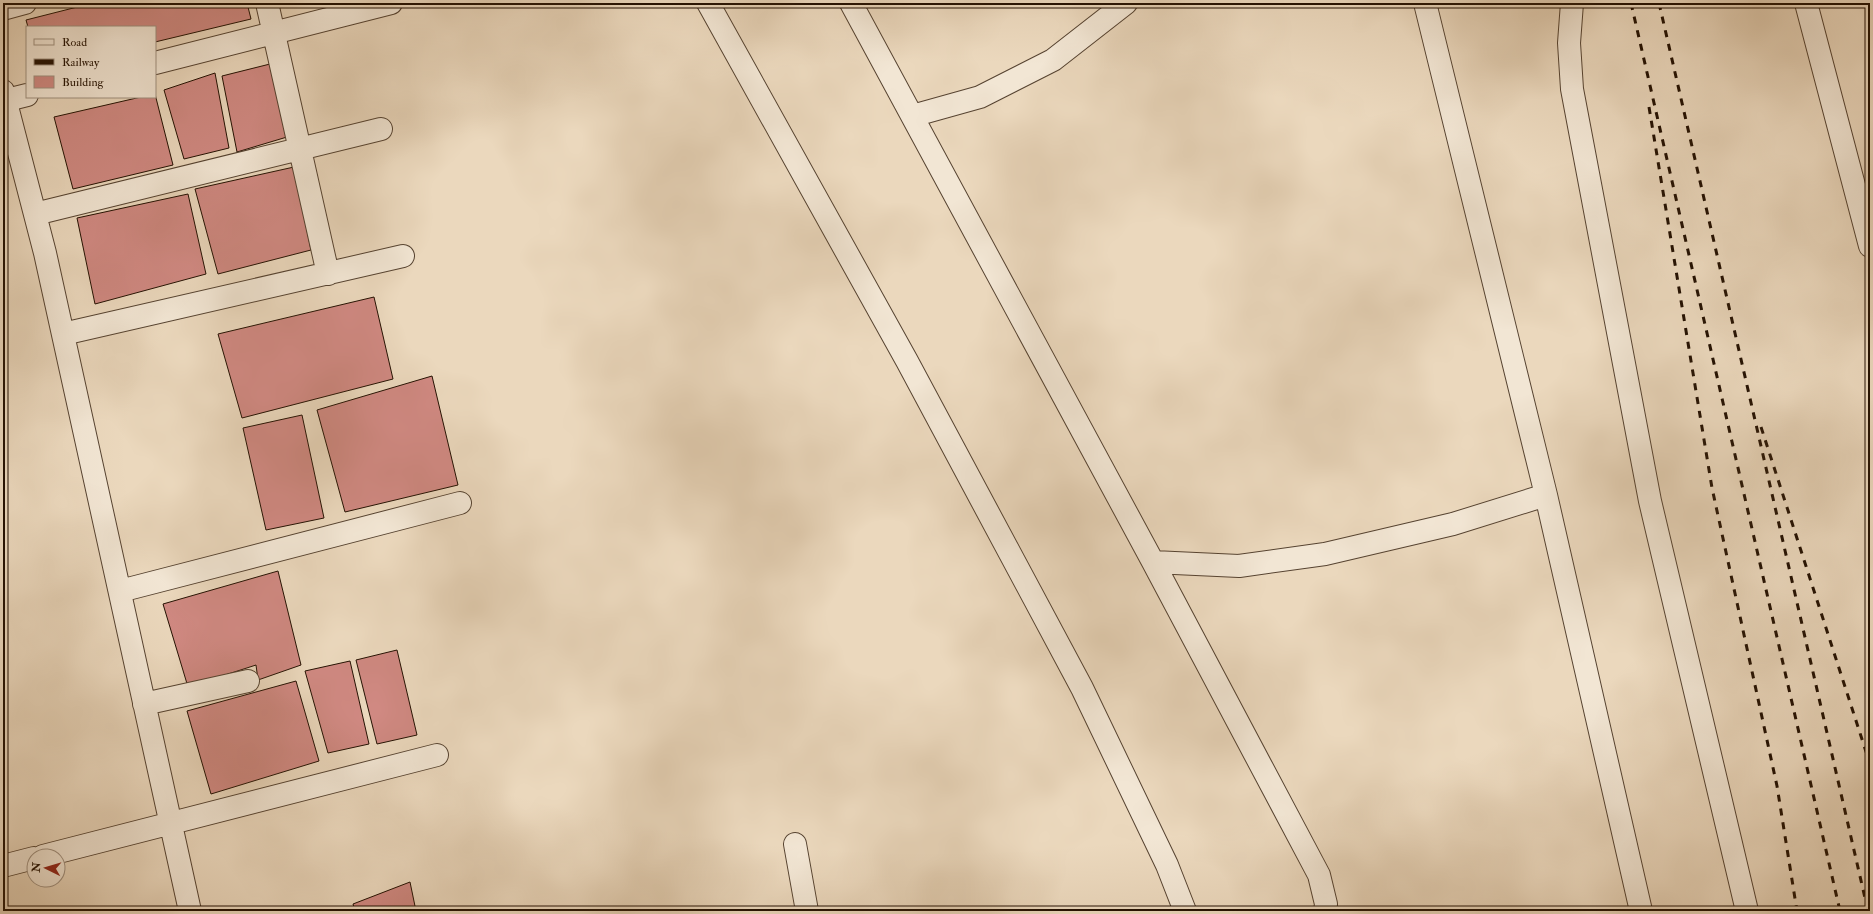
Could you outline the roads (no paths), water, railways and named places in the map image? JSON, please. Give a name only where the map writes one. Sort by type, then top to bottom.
[{"type":"street","points":[[3,9],[25,3]]},
{"type":"street","points":[[268,3],[328,274]]},
{"type":"street","points":[[156,63],[391,3]]},
{"type":"street","points":[[708,3],[907,361],[1082,688],[1167,865],[1185,911]]},
{"type":"street","points":[[851,3],[1153,562],[1319,875],[1326,904],[1325,911]]},
{"type":"street","points":[[912,116],[980,97],[1053,60],[1126,3]]},
{"type":"street","points":[[1425,3],[1546,495],[1641,911]]},
{"type":"street","points":[[1572,3],[1569,42],[1572,89],[1650,501],[1747,911]]},
{"type":"street","points":[[1806,3],[1865,212],[1870,246]]},
{"type":"street","points":[[26,95],[4,98],[35,214],[63,334],[190,911]]},
{"type":"street","points":[[35,214],[381,130]]},
{"type":"street","points":[[63,334],[403,256]]},
{"type":"street","points":[[1153,562],[1239,566],[1325,554],[1453,524],[1546,495]]},
{"type":"street","points":[[120,591],[460,504]]},
{"type":"street","points":[[144,704],[248,681]]},
{"type":"street","points":[[66,850],[437,755]]},
{"type":"street","points":[[795,844],[807,911]]},
{"type":"street","points":[[3,866],[26,860]]},
{"type":"railway","points":[[1631,3],[1840,911]]},
{"type":"railway","points":[[1659,3],[1868,911]]},
{"type":"railway","points":[[1649,107],[1712,488],[1777,786],[1797,911]]},
{"type":"railway","points":[[1761,427],[1870,764]]}]
